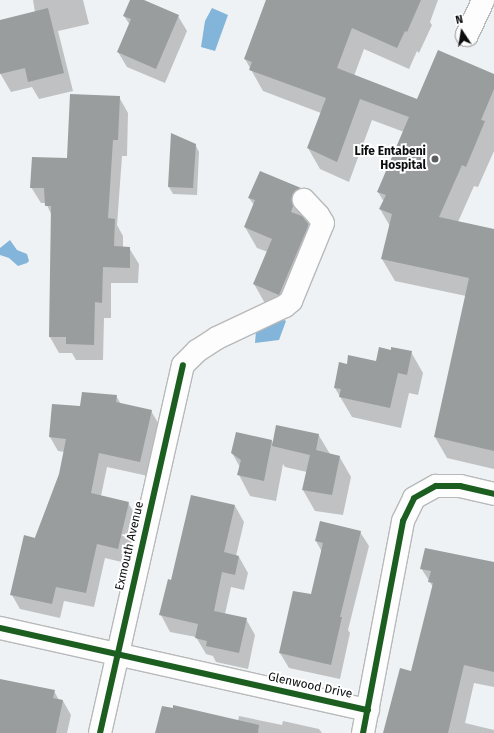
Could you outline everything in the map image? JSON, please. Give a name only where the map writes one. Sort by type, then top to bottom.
[{"type":"street","points":[[467,35],[483,0]]},
{"type":"street","name":"Exmouth Avenue","points":[[100,733],[116,655],[183,365],[197,351],[216,338],[291,301],[323,223],[318,215],[304,200]]},
{"type":"street","points":[[363,733],[402,521],[414,498],[436,486],[460,486],[494,494]]},
{"type":"street","name":"Glenwood Drive","points":[[0,628],[368,710]]},
{"type":"water","points":[[212,8],[228,15],[215,51],[201,47],[205,21]]},
{"type":"water","points":[[10,240],[17,250],[27,254],[29,261],[27,263],[18,266],[9,258],[0,255],[0,248]]},
{"type":"water","points":[[281,318],[286,321],[279,340],[255,343],[256,331]]},
{"type":"building","points":[[130,0],[144,0],[179,15],[156,69],[117,52],[131,19],[123,16]]},
{"type":"building","points":[[266,0],[421,0],[407,32],[405,31],[397,48],[352,28],[337,68],[417,99],[438,50],[494,74],[494,89],[481,120],[485,121],[466,167],[462,165],[439,217],[494,229],[494,451],[434,437],[469,278],[381,259],[392,214],[379,209],[386,195],[377,192],[409,117],[360,99],[337,162],[307,148],[326,98],[249,70],[252,62],[244,59]]},
{"type":"building","points":[[48,8],[64,73],[28,82],[25,68],[0,74],[0,20]]},
{"type":"building","points":[[70,94],[120,96],[118,140],[113,140],[108,218],[115,219],[114,246],[130,247],[130,268],[103,267],[102,303],[95,302],[94,345],[66,344],[66,337],[49,337],[51,206],[45,206],[44,188],[30,188],[32,157],[67,158]]},
{"type":"building","points":[[171,133],[196,144],[193,188],[168,187]]},
{"type":"building","points":[[260,171],[301,188],[295,191],[292,196],[293,206],[291,212],[302,216],[309,224],[279,295],[253,284],[272,239],[244,227],[255,200],[248,198]]},
{"type":"building","points":[[379,347],[391,350],[391,347],[412,351],[407,375],[398,373],[390,408],[339,397],[341,389],[334,388],[339,362],[347,364],[348,355],[376,361]]},
{"type":"building","points":[[82,392],[117,395],[116,402],[152,410],[140,462],[99,453],[91,493],[129,502],[118,549],[97,544],[86,593],[56,587],[52,604],[10,595],[24,535],[35,538],[59,474],[66,439],[49,437],[52,404],[80,406]]},
{"type":"building","points":[[276,425],[319,434],[316,450],[340,456],[332,495],[302,490],[310,455],[272,446]]},
{"type":"building","points":[[236,432],[272,440],[264,481],[237,475],[241,460],[231,453]]},
{"type":"building","points":[[191,495],[235,505],[224,552],[239,556],[235,575],[222,572],[214,611],[247,618],[239,653],[206,646],[207,641],[195,638],[198,624],[159,615],[168,579],[171,580]]},
{"type":"building","points":[[320,521],[361,531],[340,617],[342,617],[331,665],[279,653],[293,591],[311,594],[323,543],[315,541]]},
{"type":"building","points":[[425,548],[494,562],[494,672],[464,665],[448,733],[383,733],[400,668],[411,671],[433,583],[428,582],[431,571],[420,569]]},
{"type":"building","points":[[0,679],[55,690],[53,698],[63,700],[56,733],[0,733]]},
{"type":"building","points":[[173,705],[259,725],[258,733],[155,733],[162,706],[173,708]]},
{"type":"cycle path","points":[[100,733],[183,365]]},
{"type":"cycle path","points":[[363,733],[403,521],[414,498],[436,486],[460,486],[494,494]]},
{"type":"cycle path","points":[[0,628],[368,710]]},
{"type":"place","name":"Life Entabeni Hospital","points":[[435,159]]}]
